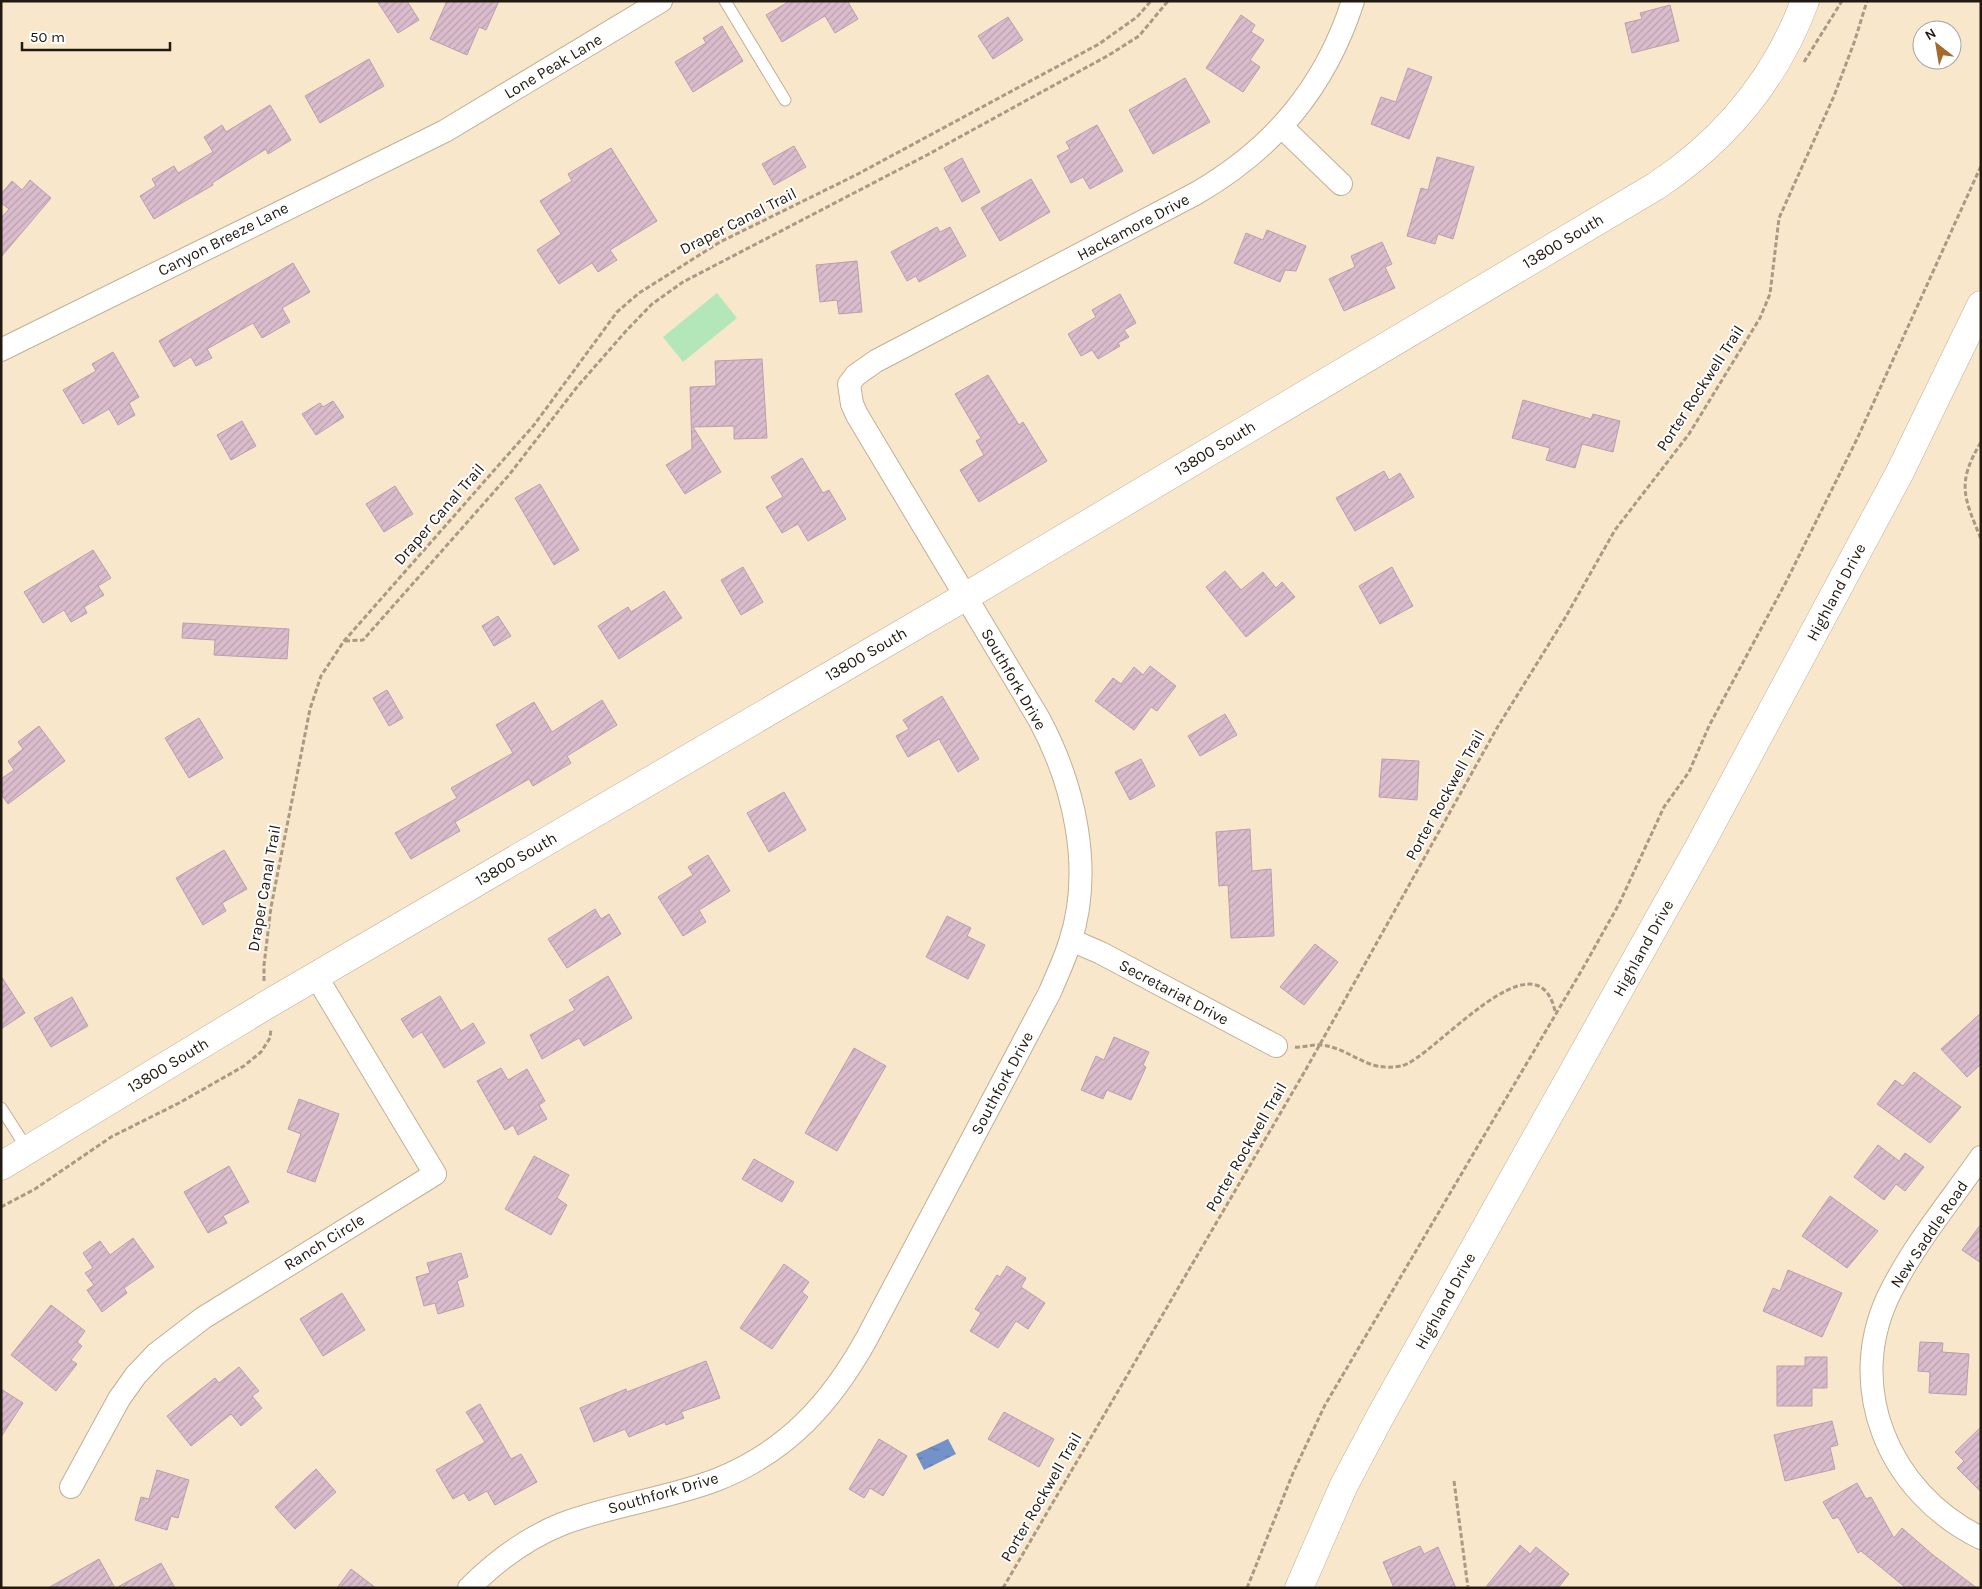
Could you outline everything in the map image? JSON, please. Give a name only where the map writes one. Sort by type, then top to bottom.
[{"type":"main road","name":"13800 South","points":[[1,1166],[268,1004],[966,596],[1656,186],[1691,161],[1723,132],[1751,99],[1776,63],[1796,25],[1805,1]]},
{"type":"main road","name":"Highland Drive","points":[[1299,1588],[1344,1485],[1381,1415],[1704,838],[1900,472],[1981,305]]},
{"type":"street","name":"Lone Peak Lane","points":[[445,131],[661,1]]},
{"type":"street","name":"Hackamore Drive","points":[[849,384],[856,375],[876,361],[1210,185],[1254,154],[1282,127],[1326,65],[1337,44],[1352,1]]},
{"type":"street","points":[[1282,127],[1341,184]]},
{"type":"street","name":"Canyon Breeze Lane","points":[[1,350],[445,131]]},
{"type":"street","name":"Southfork Drive","points":[[469,1588],[508,1554],[543,1534],[586,1516],[685,1490],[717,1479],[771,1450],[816,1414],[835,1391],[867,1338],[1050,992],[1071,940],[1076,909],[1079,859],[1076,826],[1068,786],[1054,748],[1039,719],[858,415],[851,399],[849,384]]},
{"type":"street","name":"Secretariat Drive","points":[[1071,940],[1101,952],[1276,1046]]},
{"type":"street","name":"Ranch Circle","points":[[72,1487],[119,1399],[136,1375],[163,1348],[203,1318],[435,1174],[316,976]]},
{"type":"street","name":"New Saddle Road","points":[[1981,1156],[1891,1290],[1875,1338],[1872,1362],[1876,1410],[1883,1435],[1894,1458],[1908,1480],[1928,1501],[1950,1520],[1981,1538]]},
{"type":"lane","points":[[725,1],[785,100]]},
{"type":"lane","points":[[1,1108],[28,1150]]},
{"type":"path","name":"Draper Canal Trail","points":[[1,1207],[35,1189],[111,1136],[180,1103],[244,1066],[261,1052],[270,1038],[264,964],[271,907],[304,737],[320,676],[344,641],[534,425],[617,312],[639,293],[720,242],[856,175],[1084,53],[1124,28],[1151,1]]},
{"type":"path","points":[[344,641],[363,640],[509,475],[577,387],[652,304],[683,282],[927,155],[1109,54],[1139,36],[1168,1]]},
{"type":"path","points":[[1801,69],[1842,1]]},
{"type":"path","name":"Porter Rockwell Trail","points":[[1003,1588],[1320,1044],[1497,728],[1565,618],[1614,530],[1688,434],[1760,318],[1770,294],[1780,218],[1802,163],[1834,96],[1867,1]]},
{"type":"path","points":[[1247,1588],[1293,1473],[1325,1405],[1427,1234],[1618,904],[1664,807],[1689,772],[1709,726],[1786,582],[1873,404],[1981,166]]},
{"type":"path","points":[[1981,442],[1967,473],[1964,496],[1981,538]]},
{"type":"path","points":[[1320,1044],[1336,1049],[1372,1066],[1401,1066],[1416,1060],[1471,1014],[1504,990],[1529,986],[1539,988],[1552,999],[1555,1012]]},
{"type":"path","points":[[1454,1481],[1468,1588]]},
{"type":"green space","points":[[717,293],[737,318],[683,362],[663,337]]},
{"type":"water","points":[[948,1439],[956,1454],[924,1470],[916,1454]]},
{"type":"building","points":[[377,1],[407,1],[419,20],[398,33]]},
{"type":"building","points":[[447,1],[499,1],[486,30],[479,27],[467,55],[430,39]]},
{"type":"building","points":[[790,1],[850,1],[848,2],[858,19],[835,33],[825,16],[782,42],[766,15]]},
{"type":"building","points":[[1670,5],[1679,41],[1632,53],[1625,23],[1642,19],[1640,13]]},
{"type":"building","points":[[1241,15],[1255,25],[1251,32],[1264,40],[1250,60],[1260,67],[1243,92],[1206,68]]},
{"type":"building","points":[[1008,17],[1023,40],[993,59],[978,36]]},
{"type":"building","points":[[722,26],[743,61],[693,92],[675,62],[706,43],[703,38]]},
{"type":"building","points":[[369,59],[384,86],[320,123],[305,96]]},
{"type":"building","points":[[1408,68],[1432,77],[1409,139],[1371,124],[1381,97],[1396,102]]},
{"type":"building","points":[[1185,78],[1210,122],[1153,154],[1129,110]]},
{"type":"building","points":[[270,105],[291,140],[268,154],[266,149],[212,183],[213,185],[154,219],[140,196],[156,186],[152,179],[174,166],[178,173],[213,152],[204,137],[222,125],[226,132]]},
{"type":"building","points":[[1097,125],[1123,171],[1090,189],[1083,177],[1071,183],[1057,156],[1070,149],[1066,142]]},
{"type":"building","points":[[794,146],[806,167],[774,185],[762,164]]},
{"type":"building","points":[[611,148],[657,221],[610,250],[617,260],[598,272],[592,263],[559,284],[537,250],[561,234],[540,201],[572,181],[568,174]]},
{"type":"building","points":[[1437,157],[1474,167],[1453,239],[1438,234],[1435,244],[1407,236],[1421,188],[1428,190]]},
{"type":"building","points":[[962,158],[980,192],[962,202],[944,168]]},
{"type":"building","points":[[1031,179],[1050,212],[1000,241],[981,208]]},
{"type":"building","points":[[30,180],[51,198],[1,257],[1,218],[9,209],[1,203],[1,194],[12,181],[22,190]]},
{"type":"building","points":[[937,227],[940,232],[950,227],[966,256],[919,282],[916,276],[907,281],[891,252]]},
{"type":"building","points":[[1267,230],[1306,246],[1296,271],[1285,270],[1280,282],[1234,263],[1246,233],[1263,240]]},
{"type":"building","points":[[1382,242],[1392,264],[1385,267],[1395,288],[1344,311],[1329,279],[1355,267],[1351,256]]},
{"type":"building","points":[[857,261],[862,312],[839,314],[837,300],[820,302],[816,265]]},
{"type":"building","points":[[293,263],[310,292],[282,308],[290,322],[262,338],[253,323],[207,349],[212,358],[196,366],[191,357],[174,367],[159,341]]},
{"type":"building","points":[[1120,294],[1136,323],[1124,330],[1129,337],[1118,343],[1120,346],[1098,359],[1092,350],[1081,356],[1068,334],[1096,317],[1092,310]]},
{"type":"building","points":[[113,352],[139,397],[129,403],[135,415],[118,425],[109,409],[83,424],[63,390],[96,371],[92,364]]},
{"type":"building","points":[[762,359],[767,438],[734,439],[734,426],[693,427],[721,472],[685,494],[666,465],[692,449],[690,387],[716,386],[715,361]]},
{"type":"building","points":[[988,375],[1019,425],[1023,422],[1047,461],[979,502],[960,470],[984,455],[976,441],[981,438],[955,394]]},
{"type":"building","points":[[1523,400],[1591,419],[1593,414],[1620,421],[1613,452],[1582,444],[1575,468],[1546,460],[1550,448],[1512,438]]},
{"type":"building","points":[[333,401],[344,417],[316,435],[302,414],[320,403],[323,407]]},
{"type":"building","points":[[242,421],[256,446],[231,460],[217,435]]},
{"type":"building","points":[[802,458],[823,493],[829,490],[846,519],[808,541],[798,524],[782,533],[766,507],[783,497],[771,477]]},
{"type":"building","points":[[1384,471],[1389,480],[1400,473],[1414,497],[1355,531],[1336,498]]},
{"type":"building","points":[[540,484],[579,550],[554,565],[515,498]]},
{"type":"building","points":[[395,486],[413,514],[384,532],[366,504]]},
{"type":"building","points":[[93,550],[111,578],[98,586],[104,595],[84,607],[87,613],[71,622],[64,610],[43,623],[24,592]]},
{"type":"building","points":[[743,567],[763,602],[741,615],[721,580]]},
{"type":"building","points":[[1392,567],[1413,606],[1380,624],[1359,586]]},
{"type":"building","points":[[1225,571],[1241,590],[1263,572],[1276,588],[1282,582],[1295,597],[1246,637],[1206,587]]},
{"type":"building","points":[[664,591],[682,618],[619,659],[598,626],[628,607],[631,612]]},
{"type":"building","points":[[498,616],[511,636],[494,646],[482,626]]},
{"type":"building","points":[[183,623],[289,629],[287,659],[214,655],[215,640],[182,638]]},
{"type":"building","points":[[1150,666],[1176,686],[1157,711],[1151,707],[1134,730],[1095,701],[1113,678],[1121,684],[1134,667],[1143,675]]},
{"type":"building","points":[[387,690],[403,718],[389,726],[373,698]]},
{"type":"building","points":[[942,696],[979,759],[958,772],[939,739],[908,757],[896,736],[909,729],[903,720]]},
{"type":"building","points":[[602,700],[617,725],[567,756],[571,763],[533,786],[529,779],[455,822],[460,831],[411,859],[395,833],[457,798],[451,788],[513,753],[496,725],[534,702],[552,732]]},
{"type":"building","points":[[1225,714],[1237,735],[1200,756],[1188,736]]},
{"type":"building","points":[[199,718],[223,758],[189,778],[165,738]]},
{"type":"building","points":[[39,726],[65,761],[8,804],[1,794],[1,779],[14,770],[8,761],[23,749],[18,742]]},
{"type":"building","points":[[1141,759],[1155,786],[1130,800],[1115,772]]},
{"type":"building","points":[[1382,759],[1419,761],[1417,800],[1379,797]]},
{"type":"building","points":[[784,792],[806,830],[769,852],[747,813]]},
{"type":"building","points":[[1250,829],[1252,871],[1271,869],[1274,936],[1231,938],[1228,885],[1219,886],[1216,832]]},
{"type":"building","points":[[224,850],[247,889],[222,903],[226,911],[203,925],[176,878]]},
{"type":"building","points":[[708,855],[730,891],[699,910],[706,922],[683,936],[658,897],[693,875],[688,867]]},
{"type":"building","points":[[595,909],[601,919],[609,914],[621,934],[567,968],[548,939]]},
{"type":"building","points":[[947,916],[971,928],[967,936],[985,945],[968,979],[926,957]]},
{"type":"building","points":[[1315,944],[1338,962],[1304,1005],[1280,987]]},
{"type":"building","points":[[1,976],[25,1013],[1,1029]]},
{"type":"building","points":[[608,976],[632,1018],[584,1046],[579,1038],[542,1059],[530,1035],[575,1010],[569,1000]]},
{"type":"building","points":[[440,996],[461,1031],[473,1023],[485,1043],[444,1068],[422,1032],[413,1038],[401,1019]]},
{"type":"building","points":[[72,997],[88,1026],[51,1047],[34,1018]]},
{"type":"building","points":[[1981,1013],[1981,1064],[1967,1077],[1941,1049]]},
{"type":"building","points":[[1114,1037],[1149,1052],[1143,1065],[1146,1067],[1131,1100],[1107,1090],[1103,1099],[1081,1090],[1096,1056],[1104,1060]]},
{"type":"building","points":[[854,1048],[886,1066],[837,1151],[805,1133]]},
{"type":"building","points":[[501,1068],[508,1080],[527,1069],[545,1101],[539,1105],[547,1119],[518,1135],[513,1125],[505,1130],[477,1081]]},
{"type":"building","points":[[1914,1072],[1961,1107],[1930,1143],[1877,1104],[1895,1080],[1903,1086]]},
{"type":"building","points":[[299,1099],[339,1114],[315,1182],[287,1172],[301,1134],[288,1129]]},
{"type":"building","points":[[1878,1145],[1899,1161],[1905,1153],[1924,1167],[1905,1191],[1896,1184],[1884,1200],[1854,1177]]},
{"type":"building","points":[[534,1156],[569,1175],[557,1198],[567,1205],[551,1235],[505,1209]]},
{"type":"building","points":[[754,1159],[794,1182],[782,1202],[742,1179]]},
{"type":"building","points":[[229,1166],[249,1202],[223,1216],[227,1223],[208,1233],[184,1192]]},
{"type":"building","points":[[1830,1196],[1878,1231],[1847,1268],[1802,1236]]},
{"type":"building","points":[[1981,1224],[1981,1263],[1962,1250]]},
{"type":"building","points":[[133,1238],[154,1267],[124,1288],[127,1293],[102,1312],[87,1290],[94,1285],[85,1273],[93,1268],[83,1253],[100,1241],[110,1255]]},
{"type":"building","points":[[461,1253],[468,1277],[457,1281],[464,1306],[438,1314],[435,1303],[424,1306],[416,1277],[430,1273],[427,1263]]},
{"type":"building","points":[[784,1264],[809,1282],[802,1292],[808,1297],[772,1349],[740,1328]]},
{"type":"building","points":[[1007,1266],[1026,1278],[1021,1287],[1045,1303],[1028,1329],[1016,1321],[998,1348],[970,1331],[981,1313],[975,1309],[997,1275],[1000,1277]]},
{"type":"building","points":[[1788,1270],[1842,1293],[1822,1337],[1763,1311],[1773,1288],[1780,1291]]},
{"type":"building","points":[[342,1293],[365,1330],[323,1356],[300,1319]]},
{"type":"building","points":[[51,1305],[85,1331],[77,1342],[82,1346],[71,1360],[77,1364],[56,1391],[11,1355]]},
{"type":"building","points":[[1920,1342],[1943,1343],[1942,1352],[1969,1354],[1966,1395],[1929,1393],[1930,1372],[1918,1371]]},
{"type":"building","points":[[1805,1357],[1827,1357],[1827,1388],[1812,1388],[1812,1406],[1777,1406],[1777,1366],[1805,1366]]},
{"type":"building","points":[[706,1361],[720,1398],[681,1412],[684,1418],[666,1425],[665,1422],[629,1437],[625,1429],[594,1442],[580,1408],[626,1389],[627,1392]]},
{"type":"building","points":[[239,1367],[259,1391],[252,1396],[262,1408],[241,1426],[231,1414],[191,1446],[167,1416],[215,1378],[219,1383]]},
{"type":"building","points":[[1,1389],[23,1403],[1,1437]]},
{"type":"building","points":[[480,1404],[511,1459],[521,1454],[537,1482],[495,1505],[487,1491],[469,1501],[464,1493],[453,1499],[436,1470],[485,1442],[466,1412]]},
{"type":"building","points":[[1004,1412],[1054,1439],[1039,1467],[988,1439]]},
{"type":"building","points":[[1832,1421],[1838,1445],[1830,1447],[1835,1469],[1785,1481],[1774,1435]]},
{"type":"building","points":[[1981,1427],[1981,1492],[1957,1468],[1964,1461],[1955,1452]]},
{"type":"building","points":[[879,1439],[907,1456],[883,1496],[870,1488],[864,1498],[849,1489]]},
{"type":"building","points":[[316,1469],[336,1492],[295,1529],[275,1507]]},
{"type":"building","points":[[157,1470],[189,1480],[178,1518],[171,1516],[167,1530],[135,1520],[141,1497],[149,1499]]},
{"type":"building","points":[[1857,1483],[1866,1499],[1871,1497],[1894,1538],[1902,1528],[1933,1555],[1977,1588],[1906,1588],[1861,1551],[1858,1553],[1838,1517],[1833,1519],[1823,1502]]},
{"type":"building","points":[[1520,1545],[1530,1554],[1536,1547],[1569,1574],[1558,1588],[1485,1588]]},
{"type":"building","points":[[1420,1546],[1424,1554],[1438,1547],[1456,1588],[1394,1588],[1383,1562]]},
{"type":"building","points":[[99,1559],[115,1588],[48,1588]]},
{"type":"building","points":[[161,1563],[175,1588],[116,1588]]},
{"type":"building","points":[[351,1569],[376,1588],[337,1588]]}]
